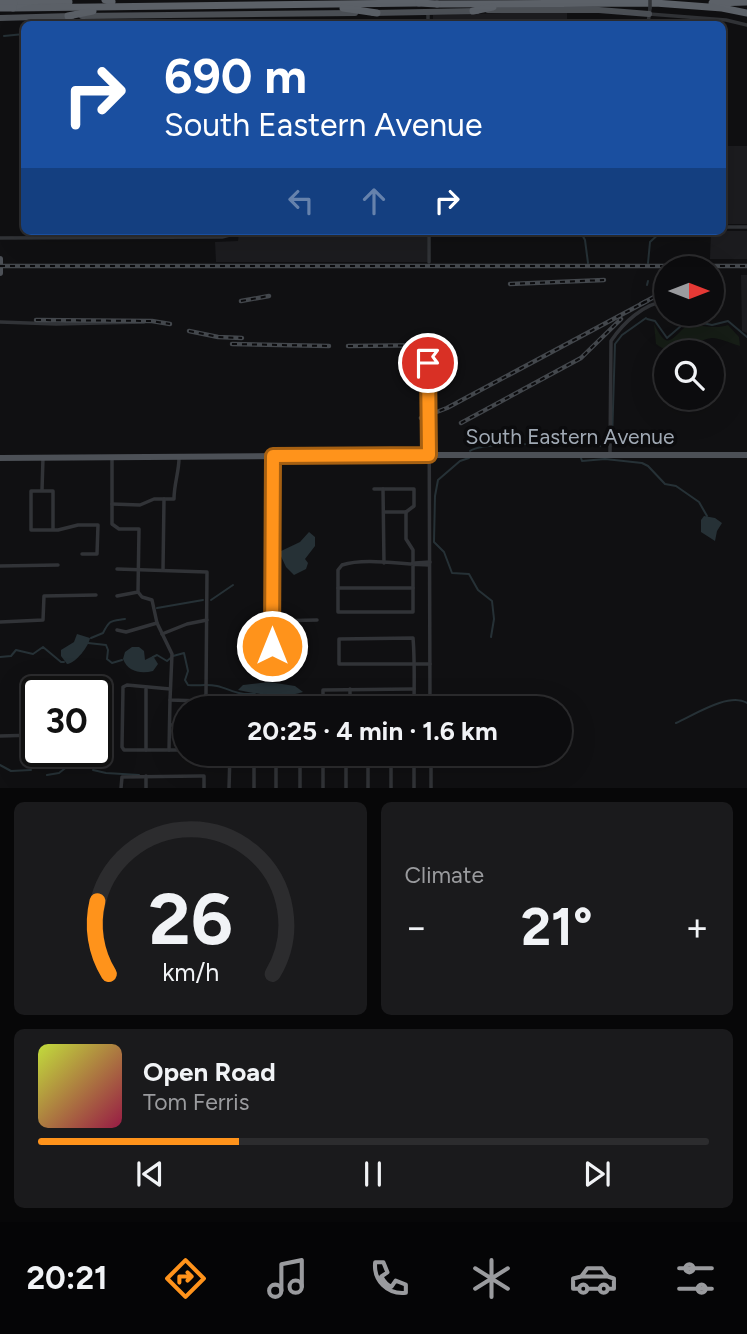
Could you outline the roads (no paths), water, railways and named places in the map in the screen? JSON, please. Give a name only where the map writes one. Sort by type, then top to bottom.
[{"type":"highway","points":[[1,3],[13,5],[249,0]]},
{"type":"highway","points":[[68,16],[111,3],[747,2]]},
{"type":"highway","points":[[473,11],[513,3]]},
{"type":"highway","points":[[328,4],[377,13]]},
{"type":"highway","points":[[669,4],[722,8],[747,13]]},
{"type":"main road","points":[[428,1],[428,13]]},
{"type":"main road","points":[[428,1],[439,13]]},
{"type":"main road","points":[[418,13],[428,1]]},
{"type":"main road","points":[[1,3],[9,18]]},
{"type":"main road","points":[[0,24],[1,3]]},
{"type":"main road","points":[[0,18],[222,13],[650,11]]},
{"type":"main road","points":[[0,259],[0,273]]},
{"type":"main road","name":"South Eastern Avenue","points":[[0,458],[747,455]]},
{"type":"street","points":[[648,21],[650,0]]},
{"type":"street","points":[[650,11],[747,25]]},
{"type":"street","points":[[428,13],[428,21]]},
{"type":"street","points":[[726,227],[747,227]]},
{"type":"street","points":[[0,238],[230,235]]},
{"type":"street","points":[[429,235],[429,262]]},
{"type":"street","points":[[611,455],[611,341],[643,309],[654,305]]},
{"type":"street","points":[[0,322],[144,322]]},
{"type":"street","points":[[427,362],[430,696]]},
{"type":"street","points":[[112,504],[140,505],[153,499],[174,499],[178,456]]},
{"type":"street","points":[[262,662],[263,656],[270,654],[272,649],[273,456]]},
{"type":"street","points":[[112,457],[111,520],[114,527],[119,529],[139,529],[138,592],[142,597],[152,600],[157,623],[172,654],[169,750]]},
{"type":"street","points":[[42,458],[42,490]]},
{"type":"street","points":[[374,489],[414,489],[414,506],[406,512],[383,512]]},
{"type":"street","points":[[383,489],[384,563]]},
{"type":"street","points":[[53,530],[53,491],[31,491],[31,530],[53,530],[78,525],[98,525],[97,554],[82,554]]},
{"type":"street","points":[[163,570],[164,499]]},
{"type":"street","points":[[406,512],[406,539],[413,549],[413,564],[413,588],[413,612],[338,612],[338,570],[346,563],[413,564],[430,563]]},
{"type":"street","points":[[0,566],[58,565]]},
{"type":"street","points":[[117,569],[207,572],[205,696]]},
{"type":"street","points":[[338,588],[413,588]]},
{"type":"street","points":[[117,596],[138,592]]},
{"type":"street","points":[[0,622],[43,620],[44,596],[96,596]]},
{"type":"street","points":[[162,634],[187,624],[207,620]]},
{"type":"street","points":[[272,621],[317,620]]},
{"type":"street","points":[[117,630],[126,632],[157,623]]},
{"type":"street","points":[[414,696],[414,664],[413,638],[339,639],[339,664],[414,664],[430,664]]},
{"type":"street","points":[[170,689],[127,685],[123,687],[122,747],[124,750],[173,750]]},
{"type":"street","points":[[146,688],[146,750]]},
{"type":"street","points":[[349,689],[349,696]]},
{"type":"street","points":[[323,696],[323,690],[414,689]]},
{"type":"street","points":[[0,736],[21,735]]},
{"type":"street","points":[[229,788],[230,766]]},
{"type":"street","points":[[254,766],[254,788]]},
{"type":"street","points":[[276,766],[276,788]]},
{"type":"street","points":[[300,766],[300,788]]},
{"type":"street","points":[[323,766],[323,788]]},
{"type":"street","points":[[345,766],[346,788]]},
{"type":"street","points":[[368,766],[368,788]]},
{"type":"street","points":[[391,766],[391,788]]},
{"type":"street","points":[[414,766],[414,788]]},
{"type":"street","points":[[431,766],[431,788]]},
{"type":"street","points":[[121,788],[122,776],[204,776],[204,788]]},
{"type":"street","points":[[146,776],[146,788]]},
{"type":"waterway","points":[[4,36],[21,34]]},
{"type":"waterway","points":[[582,235],[588,263]]},
{"type":"waterway","points":[[648,263],[650,242],[658,235]]},
{"type":"waterway","points":[[647,285],[648,281]]},
{"type":"waterway","points":[[612,440],[615,344],[622,335],[646,318]]},
{"type":"waterway","points":[[647,319],[655,321],[667,338],[688,320],[712,325],[728,321],[747,337]]},
{"type":"waterway","points":[[470,451],[494,446],[534,444],[603,446],[608,442]]},
{"type":"waterway","points":[[469,458],[460,461],[438,480],[434,542],[444,552],[452,573],[469,574],[478,590],[492,601],[494,619],[491,637]]},
{"type":"waterway","points":[[581,458],[582,461],[605,459],[642,463],[665,484],[676,486],[699,502],[707,516]]},
{"type":"waterway","points":[[211,600],[233,585]]},
{"type":"waterway","points":[[157,608],[203,600]]},
{"type":"waterway","points":[[91,638],[103,633],[111,622],[125,619]]},
{"type":"waterway","points":[[88,643],[106,645],[107,659],[112,663],[122,660]]},
{"type":"waterway","points":[[0,657],[11,656],[16,650],[33,654],[43,647],[64,662]]},
{"type":"waterway","points":[[153,657],[157,655],[167,661],[184,653],[188,671],[185,680],[188,685],[213,685],[240,693],[255,693]]},
{"type":"waterway","points":[[264,694],[268,696]]},
{"type":"waterway","points":[[676,723],[721,702],[740,700],[747,703]]},
{"type":"waterway","points":[[0,765],[11,771],[31,770]]},
{"type":"waterway","points":[[47,775],[59,773],[67,767]]},
{"type":"waterway","points":[[93,770],[139,775]]},
{"type":"railway","points":[[0,266],[747,266]]},
{"type":"railway","points":[[510,284],[604,280]]},
{"type":"railway","points":[[241,301],[269,296]]},
{"type":"railway","points":[[641,304],[654,297]]},
{"type":"railway","points":[[421,418],[447,408],[647,301]]},
{"type":"railway","points":[[461,423],[581,358],[621,319]]},
{"type":"railway","points":[[36,320],[152,321],[170,324]]},
{"type":"railway","points":[[189,331],[218,337],[242,338]]},
{"type":"railway","points":[[232,344],[329,346]]},
{"type":"railway","points":[[348,346],[445,345]]}]
